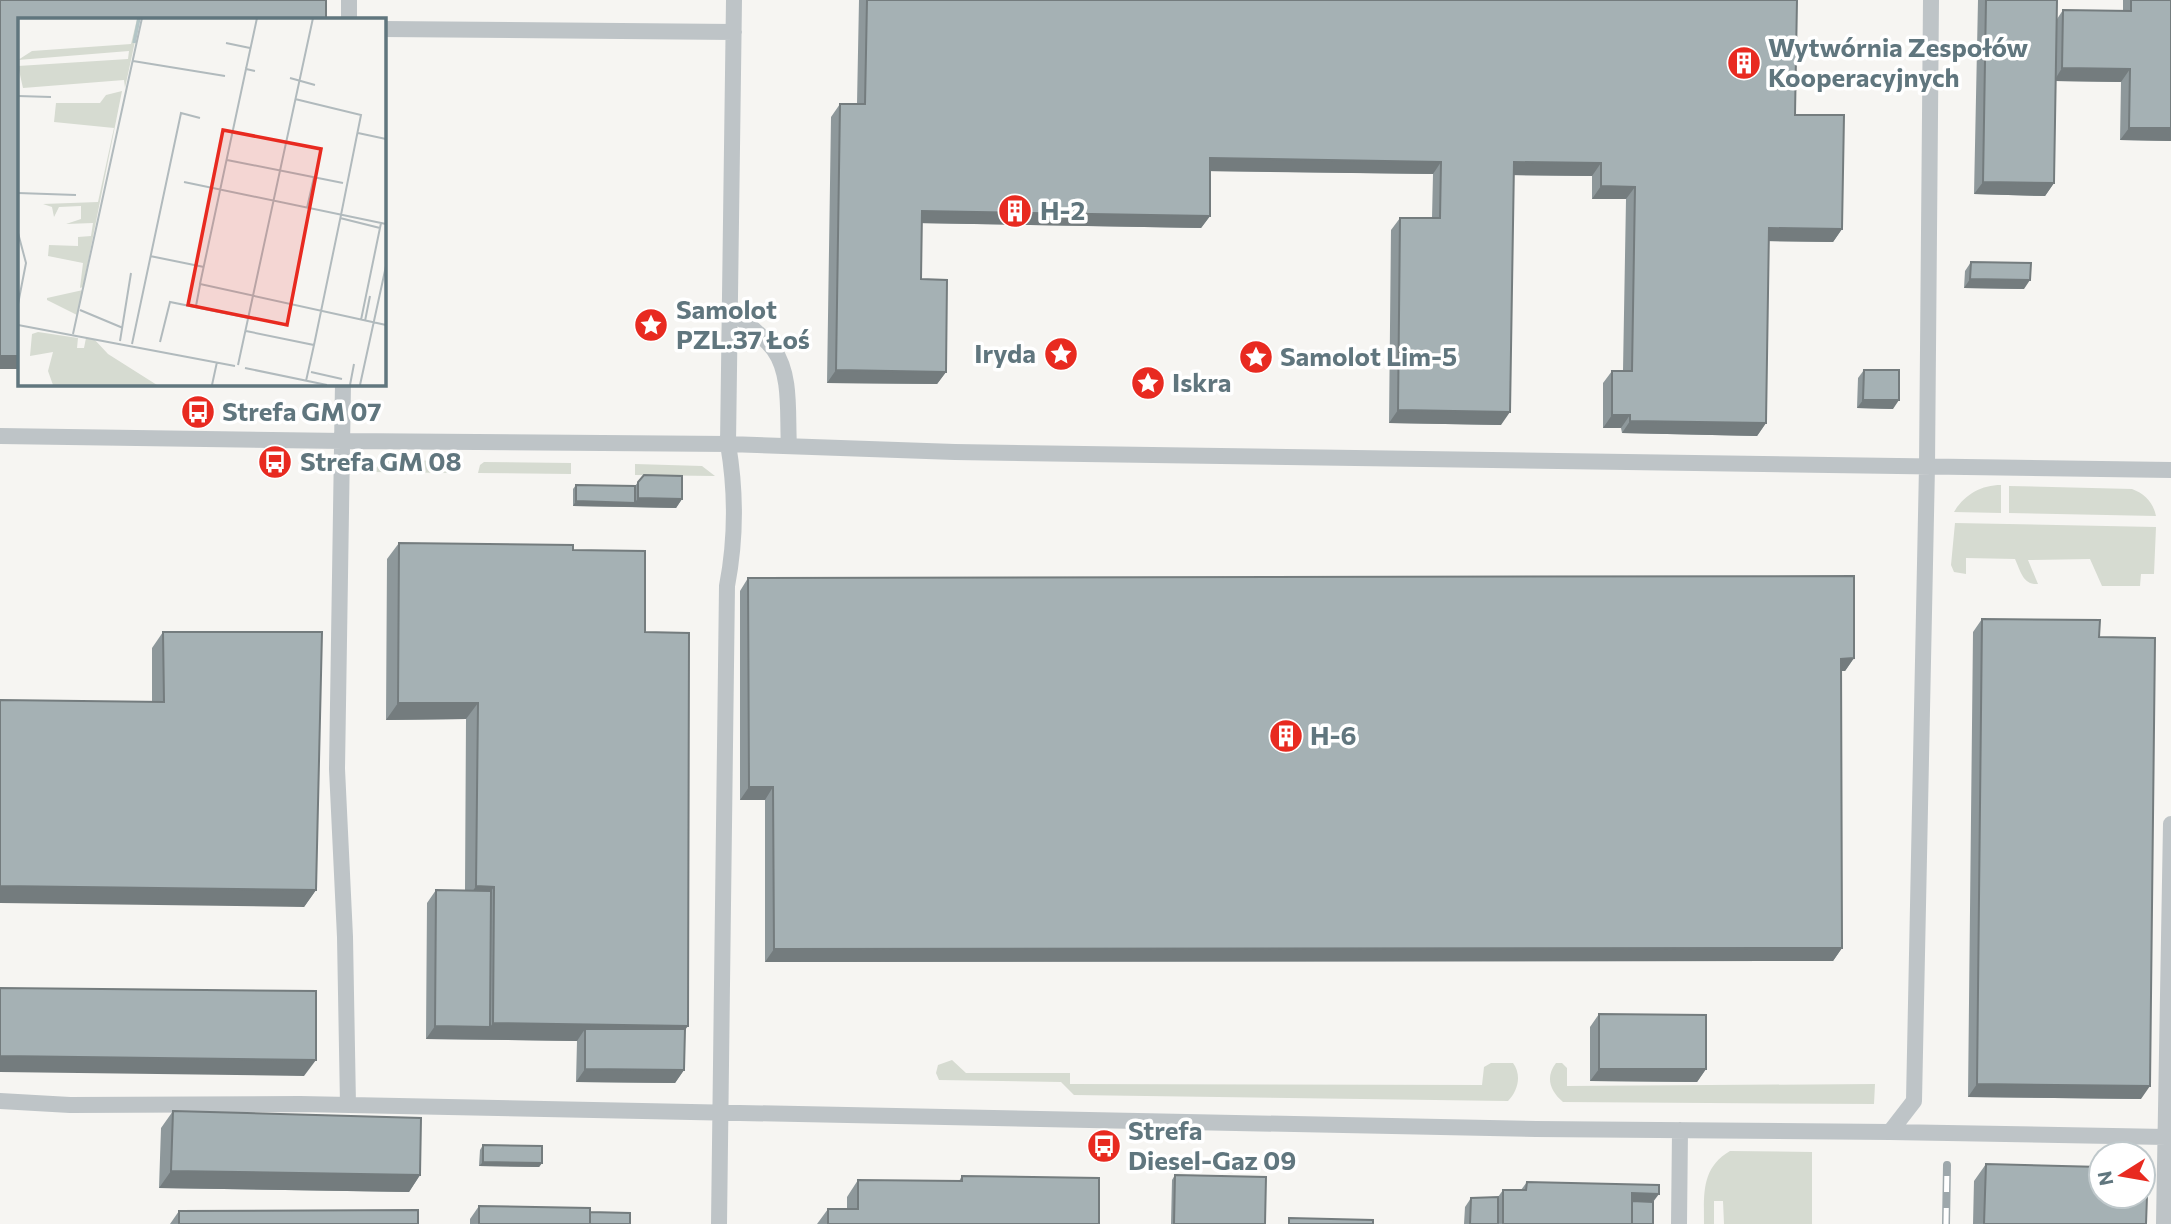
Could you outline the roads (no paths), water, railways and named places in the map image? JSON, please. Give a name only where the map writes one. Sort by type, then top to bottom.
[{"type":"lane","points":[[349,0],[349,18]]},
{"type":"lane","points":[[719,1224],[727,586],[732,560],[734,482],[728,444],[734,0]]},
{"type":"lane","points":[[1890,1132],[1914,1101],[1927,466],[1931,0]]},
{"type":"lane","points":[[385,29],[734,32]]},
{"type":"lane","points":[[730,309],[772,347],[782,362],[789,446]]},
{"type":"lane","points":[[343,385],[337,769],[345,937],[348,1105]]},
{"type":"lane","points":[[0,436],[728,444],[956,452],[2171,470]]},
{"type":"lane","points":[[2164,1224],[2171,824]]},
{"type":"lane","points":[[0,1101],[70,1105],[348,1105],[2166,1137]]},
{"type":"lane","points":[[1679,1224],[1680,1130]]},
{"type":"railway","points":[[1946,1224],[1947,1165]]},
{"type":"place","name":"Wytwórnia Zespołów Kooperacyjnych","points":[[1744,63]]},
{"type":"place","name":"H-2","points":[[1015,211]]},
{"type":"place","name":"Samolot PZL.37 Łoś","points":[[651,325]]},
{"type":"place","name":"Iryda","points":[[1061,354]]},
{"type":"place","name":"Samolot Lim-5","points":[[1256,357]]},
{"type":"place","name":"Iskra","points":[[1148,383]]},
{"type":"place","name":"Strefa GM 07","points":[[198,412]]},
{"type":"place","name":"Strefa GM 08","points":[[275,462]]},
{"type":"place","name":"H-6","points":[[1286,736]]},
{"type":"place","name":"Strefa Diesel-Gaz 09","points":[[1104,1146]]}]
